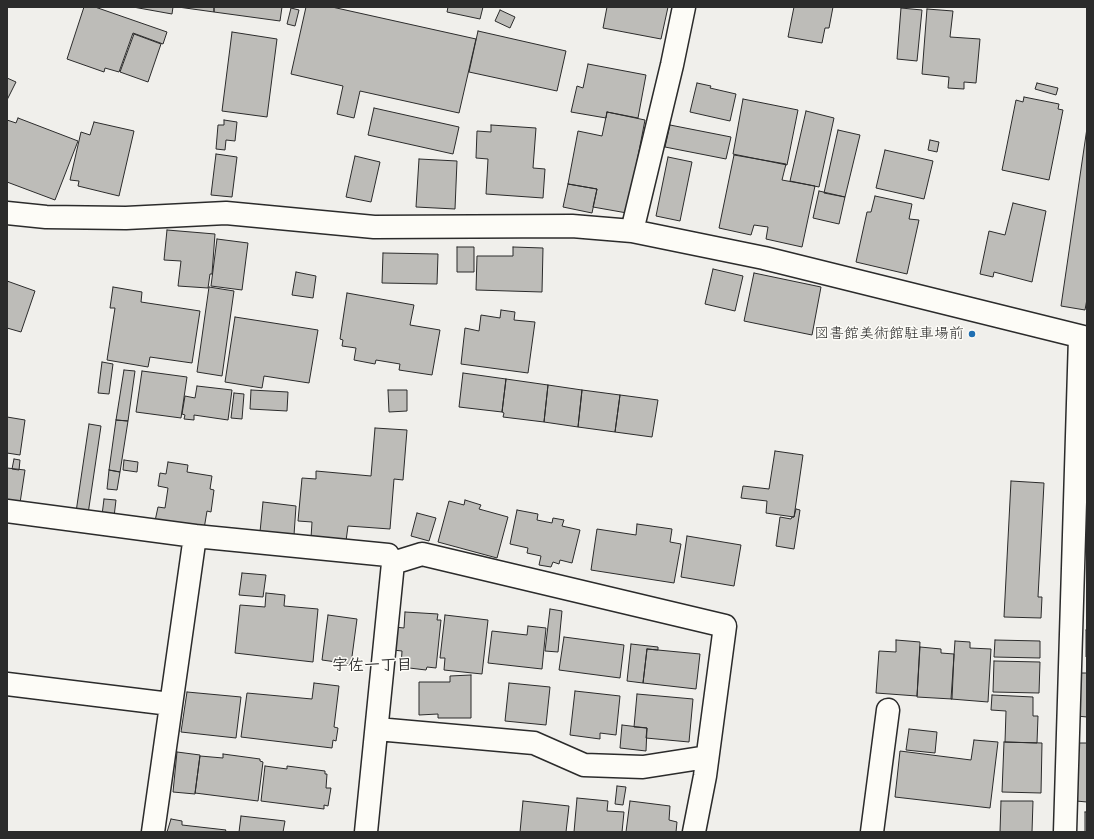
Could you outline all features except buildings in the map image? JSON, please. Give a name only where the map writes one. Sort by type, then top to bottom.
[{"type":"street","points":[[632,231],[672,65],[684,7]]},
{"type":"street","points":[[7,213],[46,217],[126,218],[226,213],[374,227],[572,226],[632,231],[764,258],[1084,337],[1065,832]]},
{"type":"street","points":[[7,511],[195,536],[388,556],[393,563],[366,832]]},
{"type":"street","points":[[153,832],[195,536]]},
{"type":"street","points":[[393,563],[422,554],[725,626],[707,757],[694,832]]},
{"type":"street","points":[[7,684],[170,704]]},
{"type":"street","points":[[872,832],[888,710]]},
{"type":"street","points":[[376,730],[534,743],[584,765],[643,767],[707,757]]},
{"type":"place","name":"図書館美術館駐車場前","points":[[972,334]]},
{"type":"district","name":"宇佐一丁目","points":[[372,665]]}]
